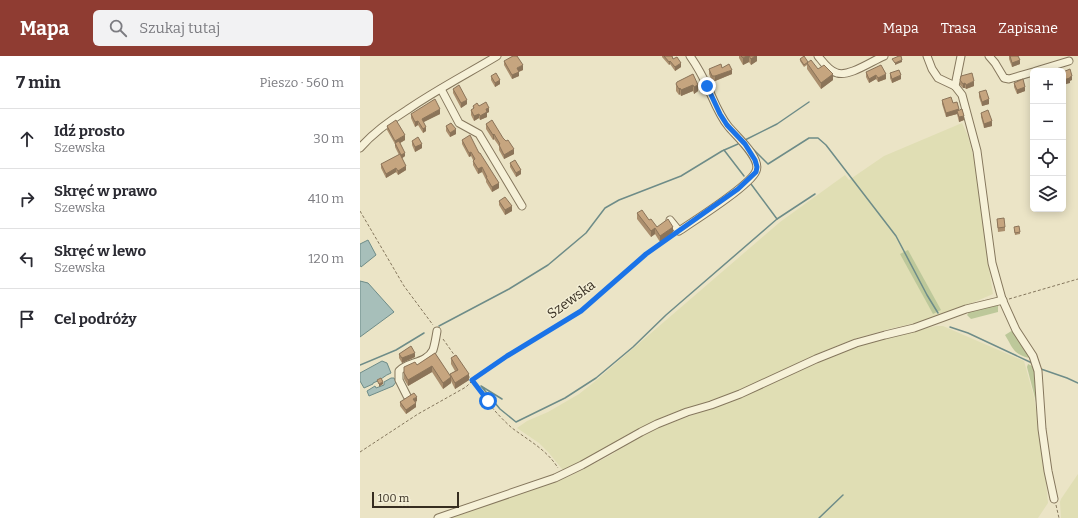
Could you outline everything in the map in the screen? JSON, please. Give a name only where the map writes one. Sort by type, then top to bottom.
[{"type":"street","points":[[360,148],[397,116],[497,56]]},
{"type":"street","points":[[670,220],[679,231],[738,189],[756,172],[757,167],[755,160],[745,144],[727,125],[720,114],[707,86],[690,56]]},
{"type":"street","points":[[818,56],[827,67],[836,73],[846,74],[884,56]]},
{"type":"street","points":[[927,56],[932,69],[938,78],[955,86],[962,95],[977,151],[992,263],[1003,300],[1016,330],[1033,356],[1038,371],[1043,436],[1054,499]]},
{"type":"street","points":[[955,86],[962,56]]},
{"type":"street","points":[[989,56],[1004,78],[1009,79],[1030,72]]},
{"type":"street","points":[[1044,68],[1069,61]]},
{"type":"street","points":[[441,89],[459,124],[479,134],[522,206]]},
{"type":"street","points":[[438,518],[548,481],[582,466],[657,424],[740,394],[816,359],[856,343],[914,328],[966,309],[1003,300]]},
{"type":"street","points":[[407,396],[399,380],[399,371],[406,365],[422,360],[428,356],[433,350],[437,331]]},
{"type":"path","points":[[360,211],[404,286],[456,357]]},
{"type":"path","name":"Szewska","points":[[360,452],[418,414],[466,387],[472,380],[507,356],[581,311],[646,254],[679,231]]},
{"type":"path","points":[[1003,300],[1078,279]]},
{"type":"path","points":[[466,370],[472,380],[507,424],[527,438],[550,458],[558,468],[559,476]]},
{"type":"path","points":[[1054,499],[1059,518]]},
{"type":"shaded area","points":[[962,123],[968,136],[976,166],[993,294],[953,309],[954,312],[854,339],[815,355],[734,393],[685,411],[566,471],[562,469],[539,443],[517,428],[527,421],[548,412],[579,394],[780,222],[845,175],[849,180],[884,156]]},
{"type":"shaded area","points":[[936,326],[943,326],[1024,361],[1034,397],[1043,450],[1048,503],[1038,518],[451,518],[570,476],[611,455],[644,433],[712,408],[831,357],[875,340]]},
{"type":"shaded area","points":[[1078,474],[1078,518],[1061,518],[1061,499]]},
{"type":"green space","points":[[908,250],[941,310],[933,314],[900,254]]},
{"type":"green space","points":[[998,304],[998,312],[971,319],[967,315],[969,312]]},
{"type":"green space","points":[[1013,330],[1029,358],[1016,352],[1005,335]]},
{"type":"green space","points":[[1028,364],[1034,367],[1039,401],[1036,402],[1027,367]]},
{"type":"water","points":[[368,240],[376,255],[361,267],[360,244]]},
{"type":"water","points":[[360,281],[368,283],[394,312],[360,337]]},
{"type":"water","points":[[382,361],[387,363],[391,373],[364,388],[360,381],[360,373]]},
{"type":"water","points":[[394,378],[396,382],[393,386],[369,396],[367,391],[375,386],[376,388],[384,385],[384,382]]},
{"type":"building","points":[[513,56],[517,56],[523,65],[517,68],[519,72],[512,75],[504,61]]},
{"type":"building","points":[[664,56],[672,56],[673,59],[677,57],[681,63],[675,67]]},
{"type":"building","points":[[804,56],[808,62],[804,65],[800,59]]},
{"type":"building","points":[[901,56],[902,60],[895,63],[892,59]]},
{"type":"building","points":[[1010,56],[1018,56],[1020,60],[1012,63]]},
{"type":"building","points":[[811,60],[818,69],[824,65],[833,74],[821,83],[807,63]]},
{"type":"building","points":[[721,64],[722,68],[729,64],[732,70],[712,76],[709,69]]},
{"type":"building","points":[[881,65],[886,74],[878,78],[876,75],[869,79],[866,72]]},
{"type":"building","points":[[1070,69],[1072,76],[1066,79],[1066,71]]},
{"type":"building","points":[[899,70],[901,75],[892,79],[890,73]]},
{"type":"building","points":[[496,73],[500,80],[495,83],[491,76]]},
{"type":"building","points":[[972,73],[974,81],[966,85],[965,83],[963,84],[960,80],[961,76]]},
{"type":"building","points":[[693,74],[698,85],[694,87],[693,85],[681,90],[680,88],[679,89],[676,84],[677,82]]},
{"type":"building","points":[[1023,79],[1025,87],[1017,90],[1014,83]]},
{"type":"building","points":[[459,85],[467,100],[461,103],[453,89]]},
{"type":"building","points":[[986,90],[989,99],[982,102],[979,92]]},
{"type":"building","points":[[951,97],[953,103],[957,102],[959,109],[946,113],[942,100]]},
{"type":"building","points":[[435,99],[440,109],[422,119],[426,127],[423,129],[418,121],[415,122],[411,114]]},
{"type":"building","points":[[486,102],[489,108],[486,109],[487,112],[480,116],[479,114],[474,116],[471,110],[474,108],[473,106],[477,103],[479,106]]},
{"type":"building","points":[[962,109],[964,116],[959,117],[957,111]]},
{"type":"building","points":[[988,110],[992,121],[984,124],[981,113]]},
{"type":"building","points":[[396,120],[405,135],[395,141],[387,126]]},
{"type":"building","points":[[492,120],[503,138],[506,141],[508,140],[514,149],[504,155],[499,145],[500,144],[486,124]]},
{"type":"building","points":[[451,123],[456,129],[450,133],[446,126]]},
{"type":"building","points":[[470,135],[479,153],[499,183],[492,187],[482,167],[478,169],[473,161],[475,159],[471,152],[469,153],[462,140]]},
{"type":"building","points":[[418,137],[422,144],[415,147],[412,141]]},
{"type":"building","points":[[399,141],[405,153],[401,155],[395,143]]},
{"type":"building","points":[[400,154],[406,166],[398,171],[396,168],[386,174],[381,164]]},
{"type":"building","points":[[515,160],[521,170],[516,173],[510,163]]},
{"type":"building","points":[[505,197],[512,206],[505,210],[499,201]]},
{"type":"building","points":[[642,210],[649,220],[651,219],[657,227],[668,219],[673,227],[660,236],[655,228],[651,231],[637,213]]},
{"type":"building","points":[[1004,218],[1005,227],[998,228],[997,219]]},
{"type":"building","points":[[1019,226],[1020,232],[1015,233],[1014,227]]},
{"type":"building","points":[[411,346],[415,353],[402,358],[399,354]]},
{"type":"building","points":[[435,353],[451,377],[443,383],[432,366],[408,380],[404,373],[404,367],[415,362],[417,365]]},
{"type":"building","points":[[456,355],[469,374],[455,383],[450,374],[458,370],[451,358]]},
{"type":"building","points":[[381,378],[383,382],[379,384],[377,380]]},
{"type":"building","points":[[414,393],[417,397],[413,399],[416,403],[406,410],[400,402]]},
{"type":"waterway","points":[[746,141],[745,140],[777,124],[809,102]]},
{"type":"waterway","points":[[752,148],[768,164],[809,138],[818,138],[826,145],[896,236],[938,313]]},
{"type":"waterway","points":[[439,326],[509,289],[548,265],[586,233],[605,208],[619,200],[681,176],[722,151],[738,144]]},
{"type":"waterway","points":[[724,150],[744,176]]},
{"type":"waterway","points":[[751,184],[777,219],[815,194]]},
{"type":"waterway","points":[[502,399],[481,386],[500,409],[516,422],[565,398],[596,378],[777,219]]},
{"type":"waterway","points":[[950,327],[968,333],[1032,363]]},
{"type":"waterway","points":[[360,365],[396,350],[424,333]]},
{"type":"waterway","points":[[1041,369],[1078,383]]},
{"type":"waterway","points":[[819,518],[843,495]]},
{"type":"route","points":[[488,401],[472,380],[507,356],[581,311],[646,254],[710,210],[738,189],[756,172],[757,167],[755,160],[745,144],[727,125],[720,114],[707,86]]}]
